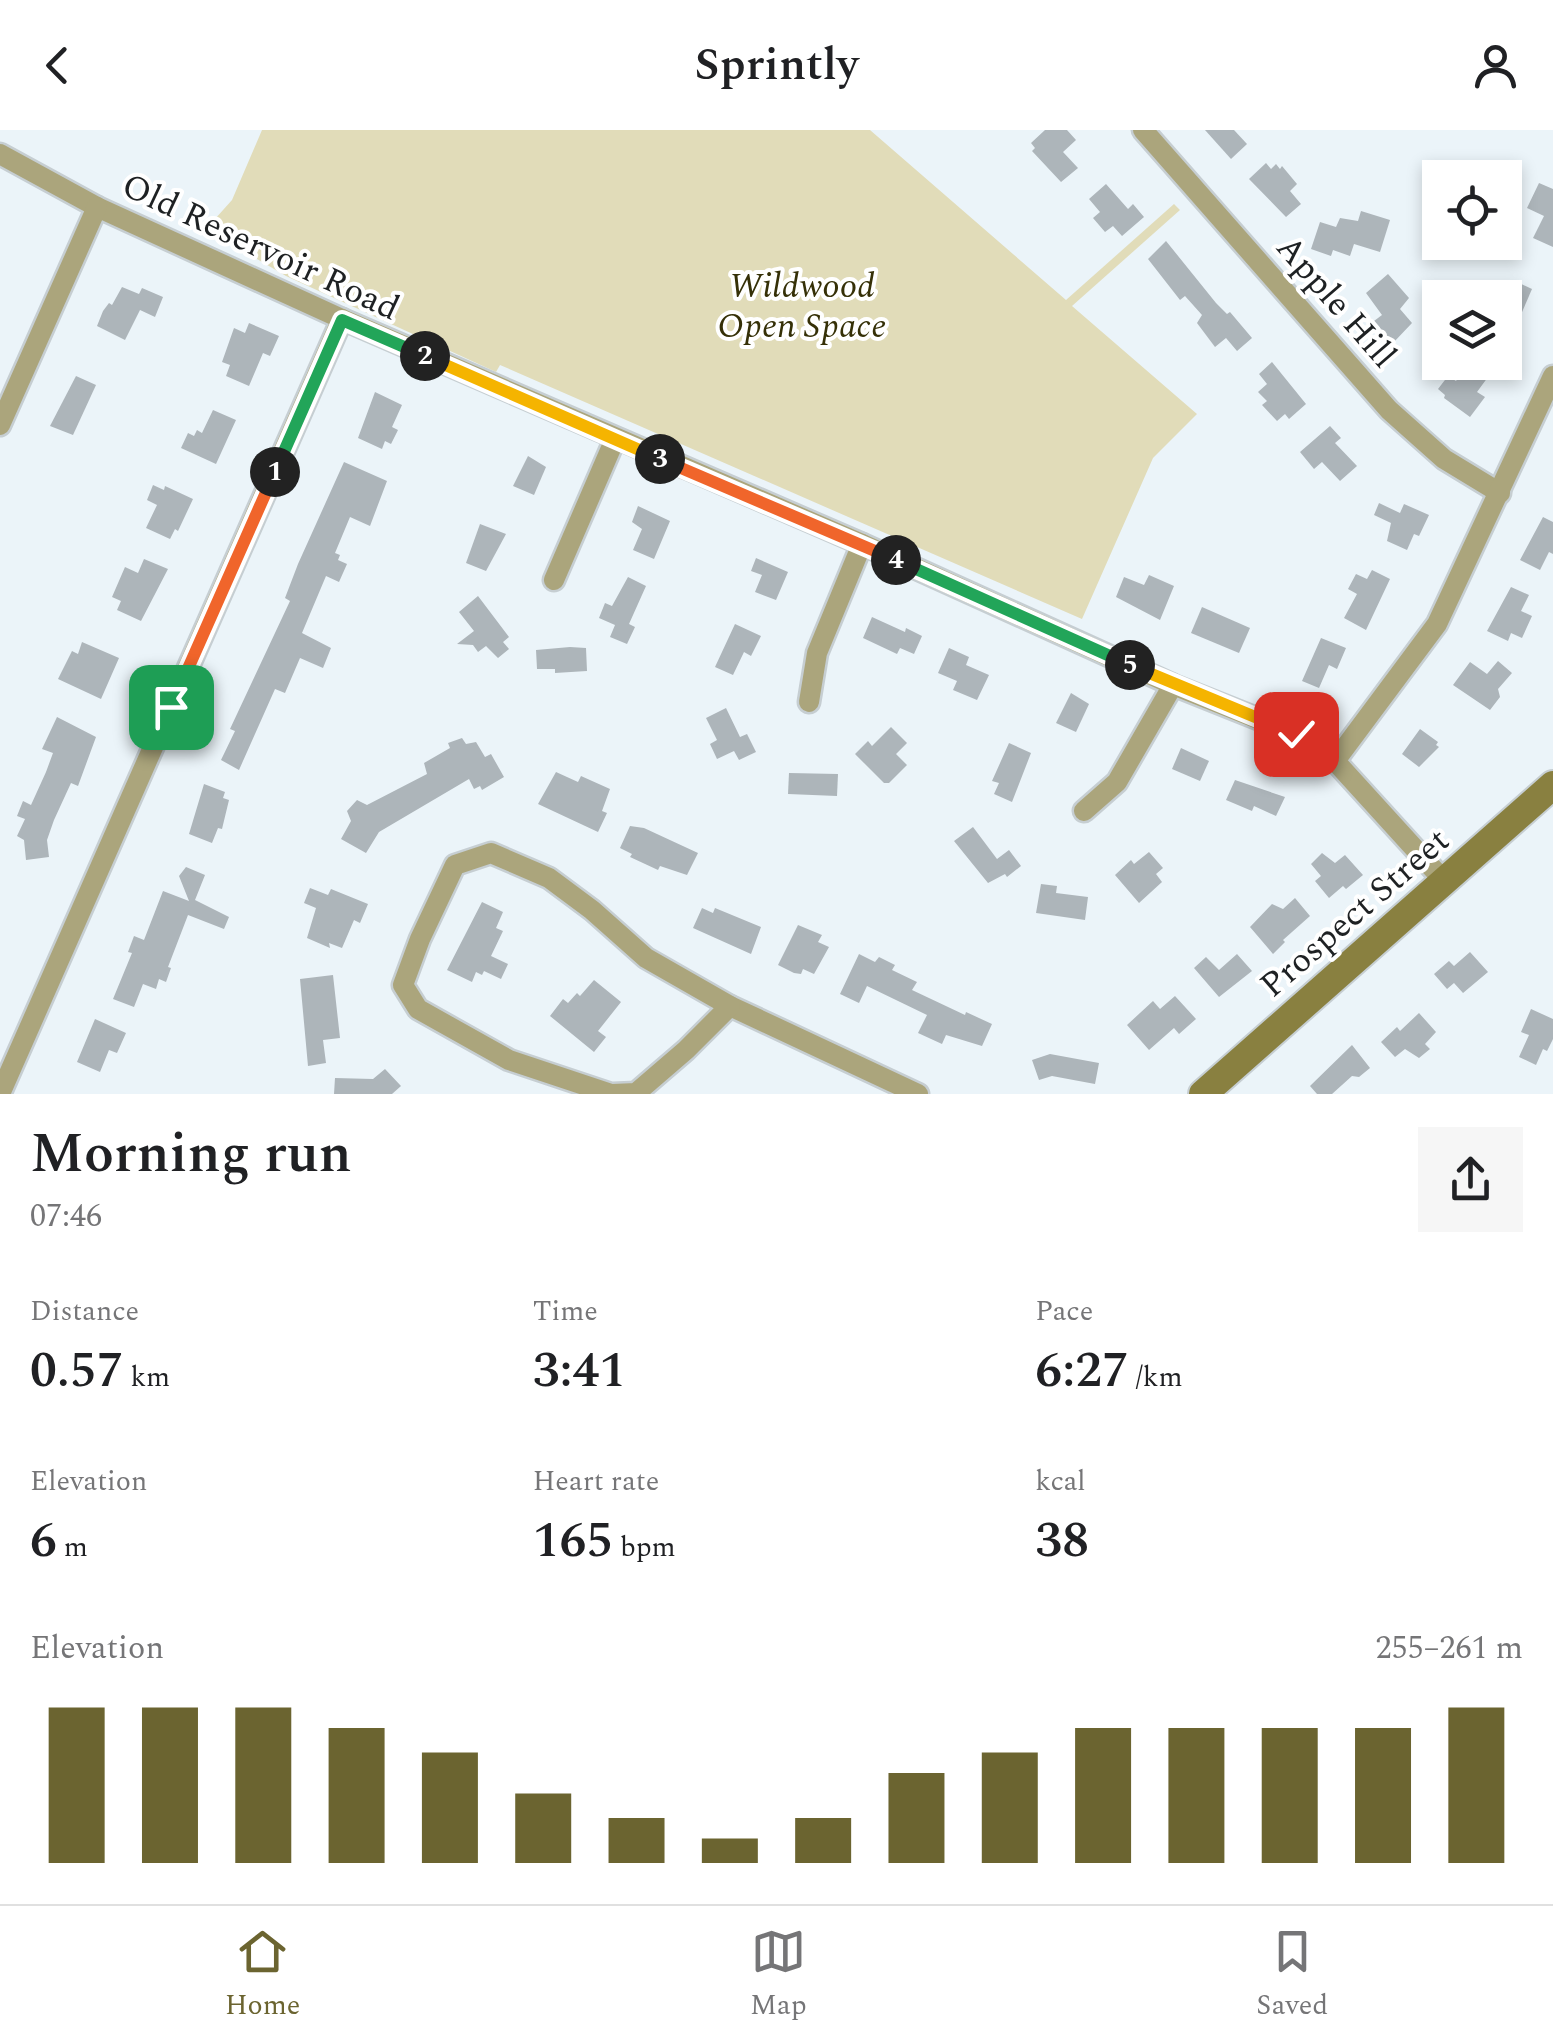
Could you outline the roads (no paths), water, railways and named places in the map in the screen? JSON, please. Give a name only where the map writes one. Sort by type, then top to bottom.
[{"type":"main road","name":"Prospect Street","points":[[1203,1094],[1553,786]]},
{"type":"street","name":"Apple Hill","points":[[1144,130],[1389,410],[1444,459],[1500,493]]},
{"type":"street","name":"Old Reservoir Road","points":[[0,154],[97,207],[342,320],[862,544],[1173,685],[1296,734],[1335,761],[1446,882]]},
{"type":"street","points":[[0,425],[97,207]]},
{"type":"street","points":[[0,1094],[342,320]]},
{"type":"street","points":[[1335,761],[1438,624],[1553,376]]},
{"type":"street","points":[[554,580],[615,440]]},
{"type":"street","points":[[810,702],[817,653],[862,544]]},
{"type":"street","points":[[1084,811],[1116,782],[1173,685]]},
{"type":"street","points":[[730,1006],[636,1093],[612,1094],[509,1060],[418,1009],[404,986],[420,939],[455,865],[491,853],[549,878],[646,958],[730,1006],[918,1094]]},
{"type":"park label","name":"Wildwood Open Space","points":[[802,305]]}]
